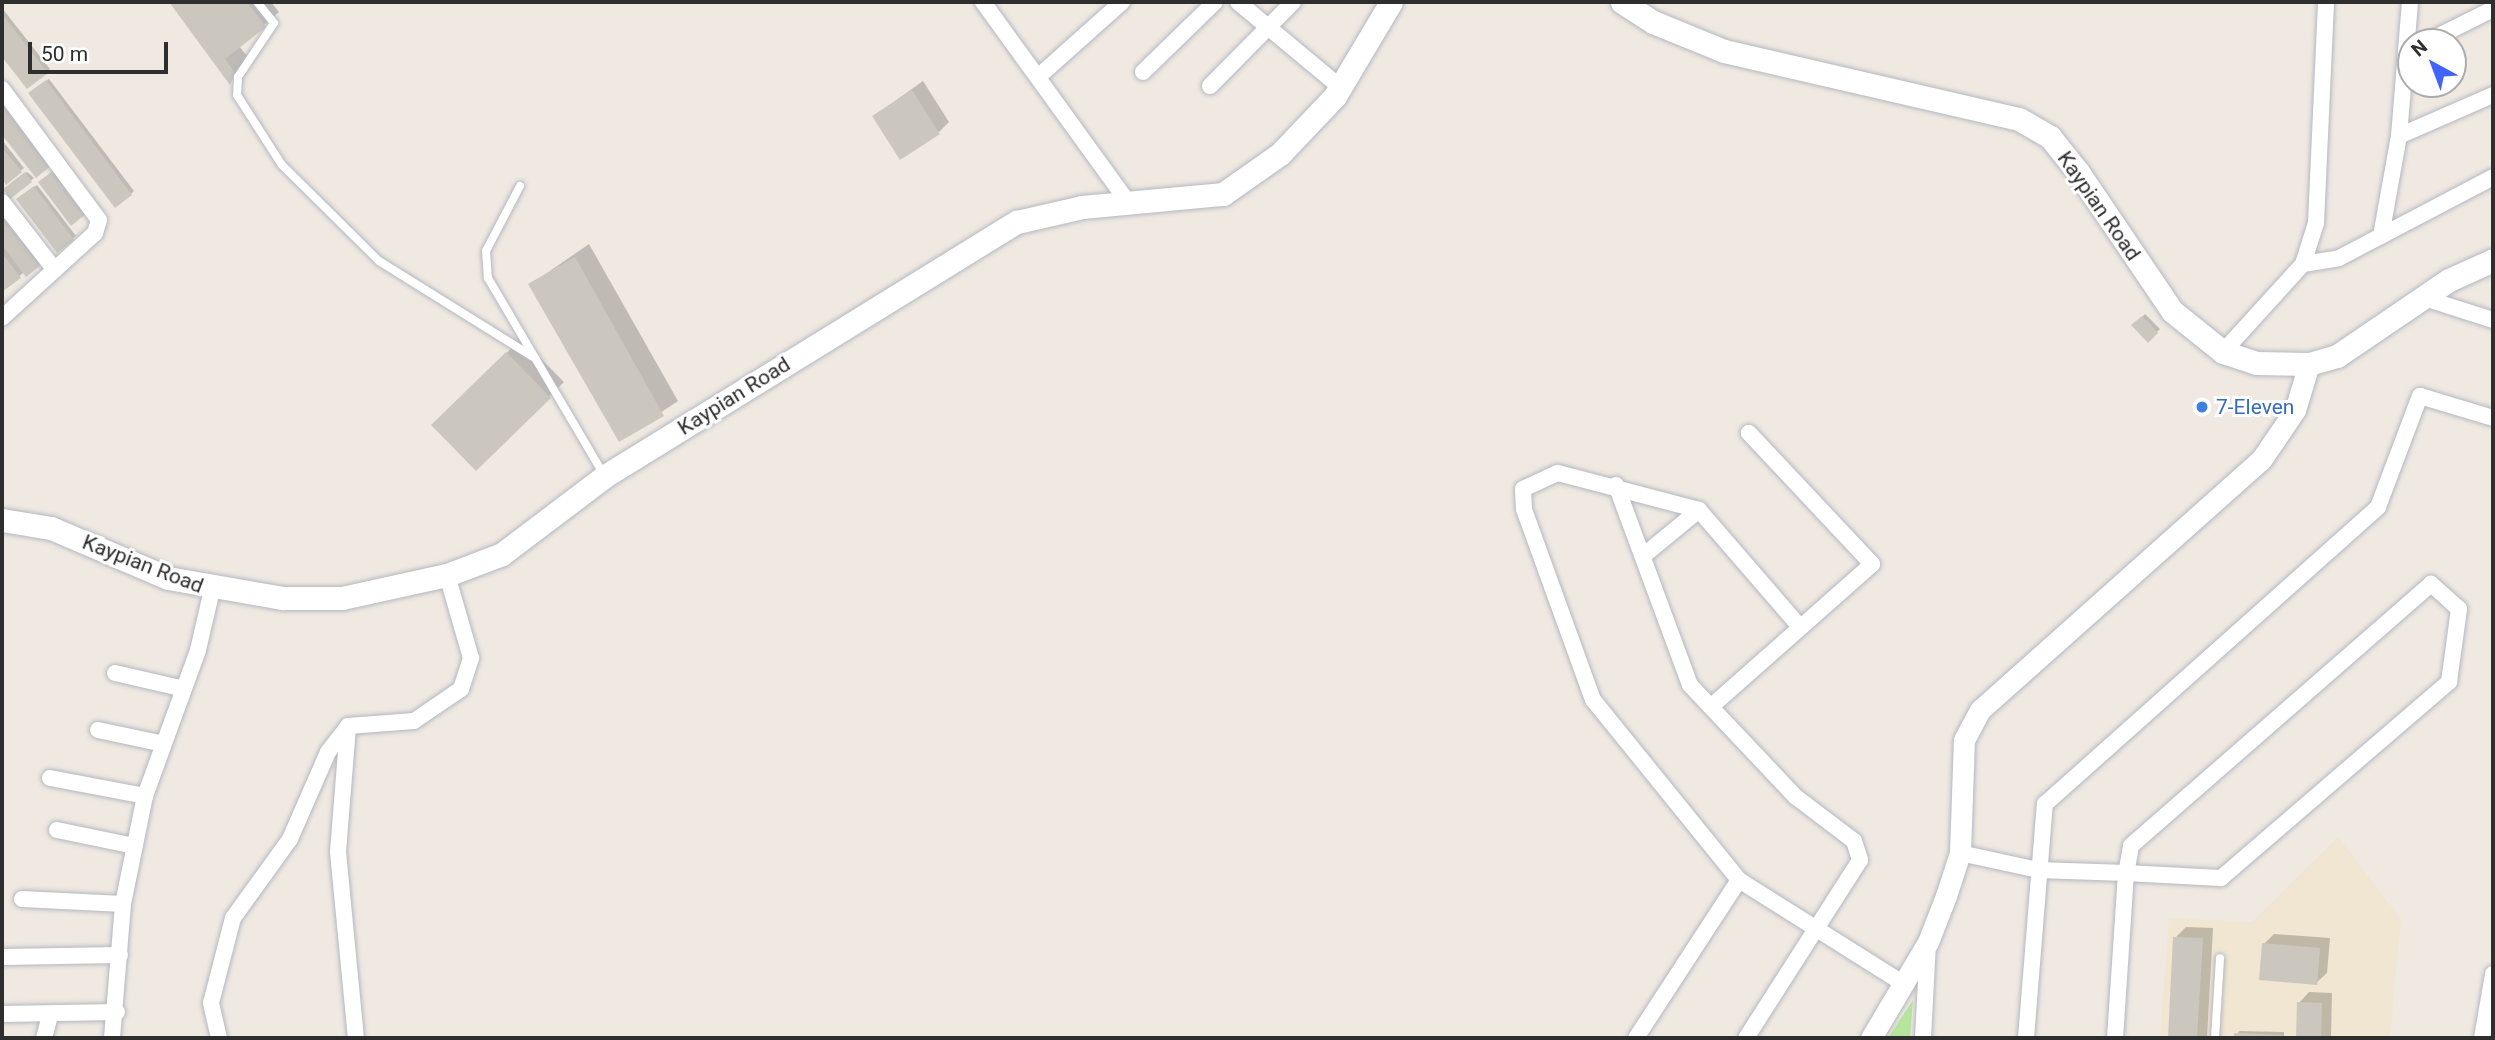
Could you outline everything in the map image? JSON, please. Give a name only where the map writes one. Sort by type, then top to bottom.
[{"type":"main road","name":"Kaypian Road","points":[[2,520],[51,528],[212,590],[342,598],[447,575],[502,554],[605,476],[1017,222],[1082,206],[1223,194],[1280,154],[1340,87],[1391,2]]},
{"type":"main road","name":"Kaypian Road","points":[[1622,2],[1724,51],[2019,119],[2050,137],[2078,172],[2172,312],[2223,352],[2256,363],[2309,364],[2337,356],[2424,298],[2493,260]]},
{"type":"street","points":[[984,2],[1129,204]]},
{"type":"street","points":[[1038,77],[1122,2]]},
{"type":"street","points":[[1143,72],[1215,2]]},
{"type":"street","points":[[1238,2],[1340,87]]},
{"type":"street","points":[[1210,86],[1293,2]]},
{"type":"street","points":[[2223,352],[2303,264],[2316,223],[2326,2]]},
{"type":"street","points":[[2409,28],[2410,2]]},
{"type":"street","points":[[2455,28],[2493,9]]},
{"type":"street","points":[[2,89],[99,220],[95,233],[3,313]]},
{"type":"street","points":[[2399,136],[2493,95]]},
{"type":"street","points":[[2381,236],[2403,98]]},
{"type":"street","points":[[2303,264],[2339,258],[2493,177]]},
{"type":"street","points":[[2,202],[55,270]]},
{"type":"street","points":[[2424,298],[2493,320]]},
{"type":"street","points":[[1871,1038],[1928,942],[1960,853],[1959,768],[1980,710],[2261,460],[2295,410],[2309,364]]},
{"type":"street","points":[[2026,1038],[2045,804],[2378,507],[2420,396],[2493,418]]},
{"type":"street","points":[[1714,704],[1872,564],[1749,433]]},
{"type":"street","points":[[1800,627],[1699,510],[1616,485],[1558,473],[1523,489],[1524,509],[1593,701],[1739,880],[1820,928],[1904,984]]},
{"type":"street","points":[[1616,485],[1689,685],[1714,704],[1796,797],[1854,841],[1860,860],[1820,928],[1746,1038]]},
{"type":"street","points":[[1643,556],[1699,510]]},
{"type":"street","points":[[348,726],[414,721],[461,689],[471,658],[447,575]]},
{"type":"street","points":[[1960,853],[2038,870],[2126,873],[2221,878],[2449,682],[2459,609],[2431,584],[2132,846],[2126,873],[2115,1038]]},
{"type":"street","points":[[112,1038],[117,1012],[124,904],[145,796],[159,743],[198,650],[212,590]]},
{"type":"street","points":[[115,673],[180,688]]},
{"type":"street","points":[[219,1038],[212,1003],[233,918],[290,839],[313,779],[348,726]]},
{"type":"street","points":[[348,726],[338,852],[356,1038]]},
{"type":"street","points":[[98,730],[159,743]]},
{"type":"street","points":[[50,778],[145,796]]},
{"type":"street","points":[[57,830],[134,846]]},
{"type":"street","points":[[1636,1038],[1739,880]]},
{"type":"street","points":[[22,899],[124,904]]},
{"type":"street","points":[[1923,1038],[1928,942]]},
{"type":"street","points":[[2,957],[120,956]]},
{"type":"street","points":[[2482,1038],[2493,974]]},
{"type":"street","points":[[2,1014],[51,1016],[117,1012]]},
{"type":"street","points":[[44,1038],[51,1016]]},
{"type":"lane","points":[[257,2],[274,23],[238,77],[237,96],[282,165],[379,261],[535,358]]},
{"type":"lane","points":[[520,187],[486,251],[488,278],[605,476]]},
{"type":"lane","points":[[2215,1038],[2220,958]]},
{"type":"shaded area","points":[[2338,837],[2401,919],[2390,1038],[2160,1038],[2169,918],[2252,922]]},
{"type":"green space","points":[[1913,1000],[1910,1038],[1888,1038]]},
{"type":"building","points":[[169,2],[247,2],[266,27],[225,59],[235,73],[230,85]]},
{"type":"building","points":[[2,14],[48,73],[27,89],[2,57]]},
{"type":"building","points":[[46,80],[132,195],[115,208],[28,93]]},
{"type":"building","points":[[912,90],[940,134],[900,160],[872,116]]},
{"type":"building","points":[[2,100],[52,165],[36,178],[2,135]]},
{"type":"building","points":[[2,147],[22,172],[6,185],[2,179]]},
{"type":"building","points":[[54,170],[87,213],[71,226],[38,182]]},
{"type":"building","points":[[25,172],[32,182],[10,199],[3,189]]},
{"type":"building","points":[[34,186],[74,240],[57,253],[16,199]]},
{"type":"building","points":[[2,211],[45,262],[26,277],[2,245]]},
{"type":"building","points":[[2,253],[21,278],[2,292]]},
{"type":"building","points":[[575,257],[664,416],[619,442],[528,284]]},
{"type":"building","points":[[2142,316],[2158,333],[2148,343],[2131,325]]},
{"type":"building","points":[[506,352],[551,398],[476,471],[431,425]]},
{"type":"building","points":[[2173,937],[2203,938],[2197,1038],[2168,1038]]},
{"type":"building","points":[[2262,943],[2320,948],[2317,985],[2259,980]]},
{"type":"building","points":[[2297,1002],[2322,1003],[2321,1038],[2296,1038]]},
{"type":"building","points":[[2234,1033],[2282,1035],[2282,1038],[2234,1038]]},
{"type":"place","name":"7-Eleven","points":[[2202,407]]}]
